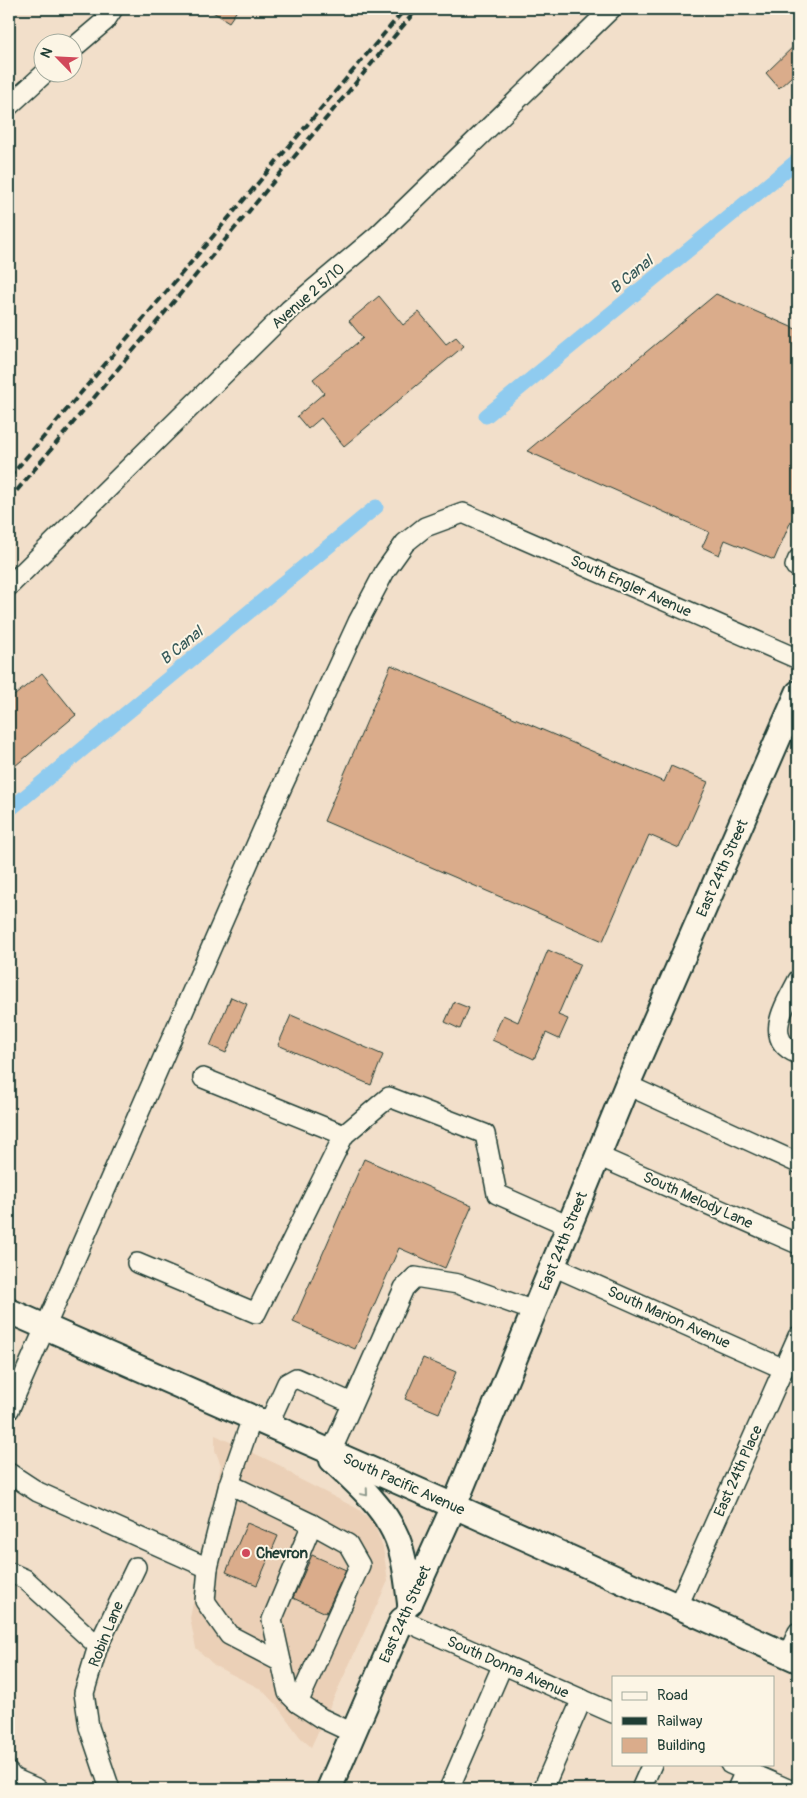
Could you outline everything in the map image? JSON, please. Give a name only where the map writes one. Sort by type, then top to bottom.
[{"type":"main road","name":"East 24th Street","points":[[329,1789],[454,1506],[627,1085],[798,693]]},
{"type":"main road","name":"South Pacific Avenue","points":[[9,1311],[793,1657]]},
{"type":"main road","points":[[325,1449],[382,1512],[396,1536],[403,1558],[406,1612]]},
{"type":"street","points":[[82,41],[105,21],[113,9]]},
{"type":"street","name":"Avenue 2 5/10","points":[[9,586],[289,310],[378,234],[611,9]]},
{"type":"street","points":[[9,106],[35,82]]},
{"type":"street","name":"South Engler Avenue","points":[[45,1327],[275,802],[358,622],[385,571],[405,543],[425,527],[463,513],[798,660]]},
{"type":"street","points":[[798,559],[795,566],[798,567]]},
{"type":"street","points":[[798,980],[779,1020],[780,1040],[785,1046],[798,1054]]},
{"type":"street","points":[[203,1078],[344,1135]]},
{"type":"street","points":[[627,1085],[798,1163]]},
{"type":"street","points":[[137,1264],[256,1313],[344,1135],[389,1097],[485,1134],[497,1194],[569,1226]]},
{"type":"street","name":"South Melody Lane","points":[[598,1156],[798,1244]]},
{"type":"street","name":"South Marion Avenue","points":[[553,1266],[784,1369]]},
{"type":"street","points":[[325,1449],[352,1402],[404,1288],[415,1277],[458,1284],[534,1311]]},
{"type":"street","points":[[9,1410],[45,1327]]},
{"type":"street","name":"East 24th Place","points":[[678,1606],[798,1336]]},
{"type":"street","points":[[281,1662],[229,1636],[205,1601],[208,1568],[229,1484],[260,1421],[287,1383],[296,1378],[352,1402]]},
{"type":"street","points":[[9,1474],[38,1492],[208,1568]]},
{"type":"street","points":[[229,1484],[312,1524],[348,1544],[360,1565],[298,1703]]},
{"type":"street","points":[[312,1524],[272,1620],[288,1693],[298,1703],[321,1718],[353,1733]]},
{"type":"street","name":"Robin Lane","points":[[110,1789],[89,1727],[84,1693],[98,1646],[136,1567]]},
{"type":"street","points":[[9,1572],[25,1579],[98,1646]]},
{"type":"street","name":"South Donna Avenue","points":[[406,1612],[503,1664],[612,1713]]},
{"type":"street","points":[[793,1657],[798,1632]]},
{"type":"street","points":[[449,1789],[503,1664]]},
{"type":"street","points":[[543,1789],[582,1699]]},
{"type":"street","points":[[642,1789],[651,1766]]},
{"type":"street","points":[[738,1789],[738,1768],[788,1789]]},
{"type":"street","points":[[9,1773],[13,1778],[38,1789]]},
{"type":"shaded area","points":[[215,1435],[281,1466],[297,1478],[358,1509],[374,1523],[383,1548],[388,1581],[311,1747],[300,1737],[278,1707],[261,1689],[215,1666],[196,1648],[190,1618],[221,1465],[215,1450]]},
{"type":"building","points":[[208,9],[238,9],[229,22]]},
{"type":"building","points":[[798,42],[798,84],[792,76],[779,88],[766,73]]},
{"type":"building","points":[[716,294],[798,330],[798,505],[774,560],[725,540],[719,555],[702,547],[709,532],[527,451]]},
{"type":"building","points":[[379,296],[403,325],[419,312],[446,344],[456,337],[464,346],[344,446],[321,418],[308,429],[297,416],[324,393],[313,379],[363,338],[349,321]]},
{"type":"building","points":[[391,665],[664,782],[671,766],[708,782],[679,848],[649,835],[603,941],[324,821]]},
{"type":"building","points":[[42,673],[76,715],[9,771],[9,700]]},
{"type":"building","points":[[548,950],[580,964],[558,1015],[568,1019],[559,1039],[546,1033],[534,1059],[492,1040],[503,1015],[518,1022]]},
{"type":"building","points":[[231,997],[247,1004],[226,1053],[210,1046]]},
{"type":"building","points":[[454,1002],[469,1008],[460,1029],[445,1022]]},
{"type":"building","points":[[291,1015],[383,1055],[371,1085],[278,1045]]},
{"type":"building","points":[[364,1159],[472,1206],[445,1268],[399,1248],[355,1349],[293,1322]]},
{"type":"building","points":[[423,1358],[456,1372],[439,1413],[405,1399]]},
{"type":"building","points":[[247,1523],[278,1536],[257,1585],[226,1572]]},
{"type":"building","points":[[312,1555],[346,1570],[326,1613],[293,1598]]},
{"type":"waterway","name":"B Canal","points":[[486,416],[798,160]]},
{"type":"waterway","name":"B Canal","points":[[9,810],[376,507]]},
{"type":"railway","points":[[9,478],[405,9]]},
{"type":"railway","points":[[9,500],[417,9]]},
{"type":"place","name":"Chevron","points":[[246,1553]]}]
